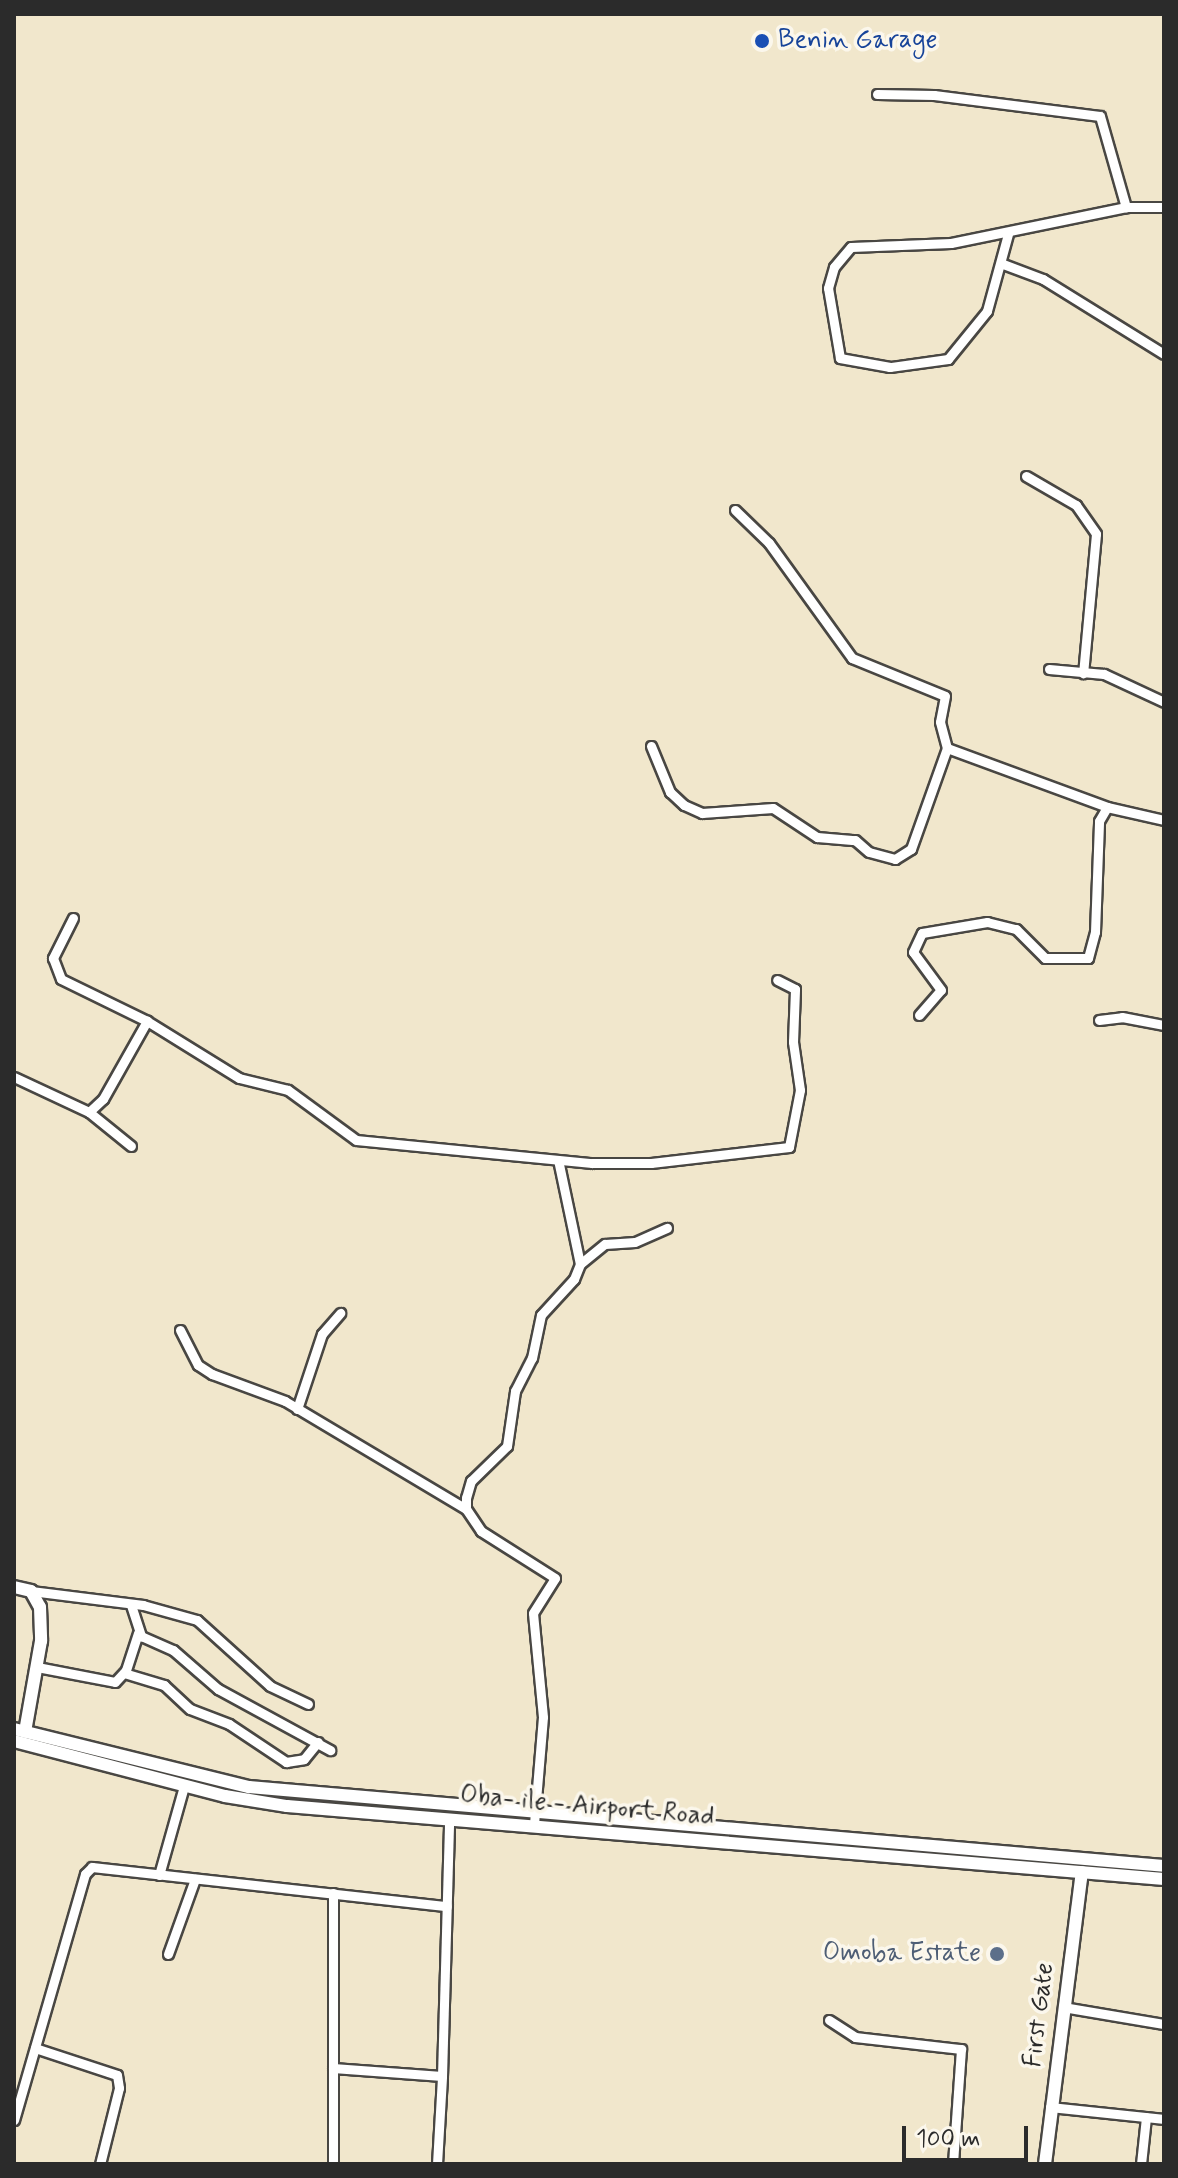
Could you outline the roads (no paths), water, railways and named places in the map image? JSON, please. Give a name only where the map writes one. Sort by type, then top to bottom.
[{"type":"main road","points":[[14,1587],[31,1591],[40,1607],[37,1667],[20,1731]]},
{"type":"main road","name":"Oba- ile - Airport Road","points":[[20,1731],[249,1787],[534,1819],[871,1847],[1164,1866]]},
{"type":"main road","name":"Oba- ile - Airport Road","points":[[14,1741],[184,1786],[287,1806],[449,1818],[534,1819]]},
{"type":"main road","name":"Oba- ile - Airport Road","points":[[871,1847],[1164,1879]]},
{"type":"main road","name":"First Gate","points":[[1045,2164],[1082,1872]]},
{"type":"street","points":[[877,94],[934,95],[1100,116],[1126,207]]},
{"type":"street","points":[[1008,234],[1003,264],[987,311],[948,359],[887,367],[840,358],[828,288],[844,250],[883,243],[951,243],[1008,234],[1126,207],[1164,207]]},
{"type":"street","points":[[1003,264],[1043,279],[1164,354]]},
{"type":"street","points":[[1026,476],[1076,505],[1096,534],[1083,673]]},
{"type":"street","points":[[651,746],[670,792],[684,805],[702,813],[773,808],[817,837],[855,840],[869,852],[895,859],[911,849],[947,748],[940,722],[945,696],[852,658],[769,543],[735,510]]},
{"type":"street","points":[[1049,669],[1111,676],[1164,702]]},
{"type":"street","points":[[947,748],[1107,807],[1164,820]]},
{"type":"street","points":[[919,1015],[941,986],[913,952],[922,933],[987,922],[1016,929],[1045,958],[1088,958],[1095,932],[1099,821],[1107,807]]},
{"type":"street","points":[[73,918],[53,958],[54,970],[61,979],[147,1021],[239,1078],[288,1090],[356,1140],[558,1160],[651,1163],[789,1147],[800,1090],[793,1042],[795,989],[777,980]]},
{"type":"street","points":[[1099,1020],[1122,1017],[1164,1025]]},
{"type":"street","points":[[89,1112],[103,1099],[147,1021]]},
{"type":"street","points":[[14,1077],[89,1112],[131,1146]]},
{"type":"street","points":[[558,1160],[580,1264]]},
{"type":"street","points":[[466,1509],[471,1481],[507,1446],[515,1391],[532,1358],[541,1315],[574,1279],[580,1264],[605,1244],[635,1242],[667,1228]]},
{"type":"street","points":[[297,1409],[322,1334],[340,1313]]},
{"type":"street","points":[[180,1330],[198,1365],[297,1409],[466,1509],[481,1531],[554,1576],[533,1613],[543,1717],[534,1819]]},
{"type":"street","points":[[31,1591],[131,1605],[197,1620],[270,1686],[308,1704]]},
{"type":"street","points":[[37,1667],[109,1684],[124,1673],[138,1633],[131,1605]]},
{"type":"street","points":[[138,1633],[173,1650],[218,1689],[330,1750]]},
{"type":"street","points":[[124,1673],[164,1685],[190,1709],[229,1724],[286,1762],[304,1759],[318,1742]]},
{"type":"street","points":[[159,1875],[184,1786]]},
{"type":"street","points":[[437,2164],[449,1818]]},
{"type":"street","points":[[14,2120],[85,1874],[99,1867],[447,1906]]},
{"type":"street","points":[[168,1954],[195,1879]]},
{"type":"street","points":[[333,1893],[333,2164]]},
{"type":"street","points":[[1063,2007],[1164,2024]]},
{"type":"street","points":[[829,2020],[860,2038],[961,2049],[953,2164]]},
{"type":"street","points":[[35,2048],[117,2075],[119,2088],[100,2164]]},
{"type":"street","points":[[333,2068],[442,2076]]},
{"type":"street","points":[[1050,2107],[1164,2119]]},
{"type":"street","points":[[1141,2164],[1146,2117]]},
{"type":"place","name":"Benin Garage","points":[[762,41]]},
{"type":"place","name":"Omoba Estate","points":[[997,1954]]}]
